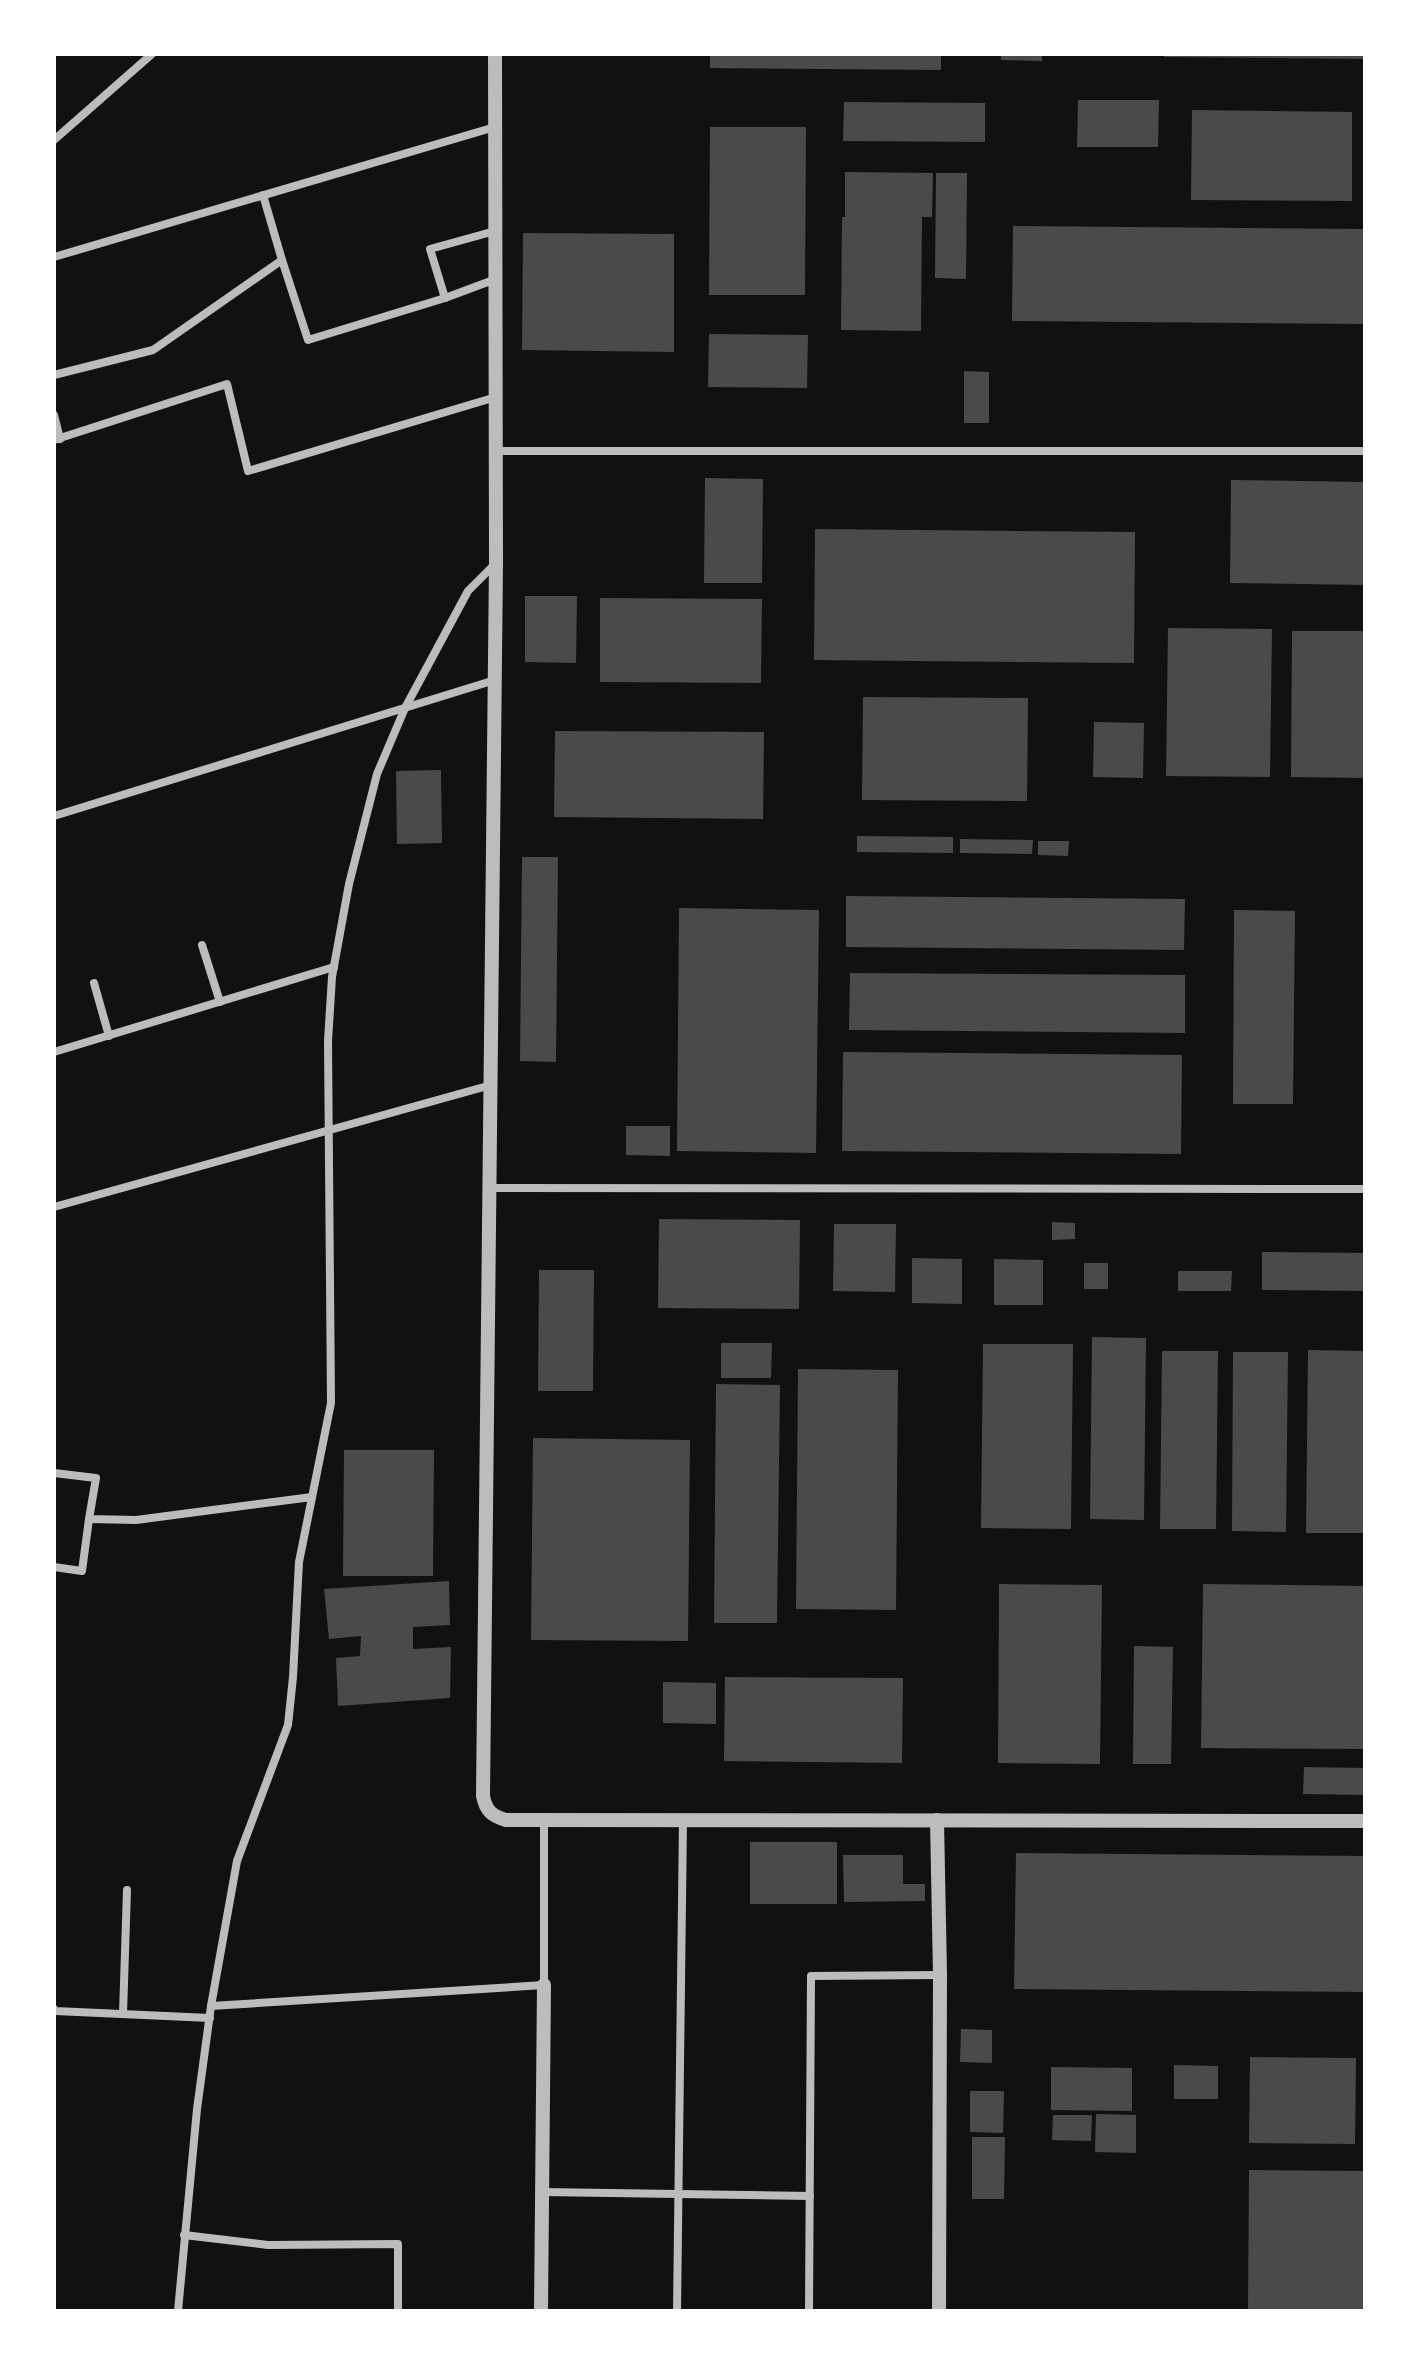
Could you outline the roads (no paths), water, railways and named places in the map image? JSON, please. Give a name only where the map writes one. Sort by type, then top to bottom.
[{"type":"street","points":[[55,138],[152,54]]},
{"type":"street","points":[[495,54],[496,563],[485,1806],[490,1813],[506,1820],[1365,1821]]},
{"type":"street","points":[[54,257],[495,127]]},
{"type":"street","points":[[263,195],[308,340],[496,279]]},
{"type":"street","points":[[445,298],[430,249],[495,231]]},
{"type":"street","points":[[54,375],[153,350],[282,260]]},
{"type":"street","points":[[54,415],[57,440],[227,384],[248,471],[496,397]]},
{"type":"street","points":[[496,451],[1365,451]]},
{"type":"street","points":[[178,2311],[197,2109],[211,2006],[237,1861],[288,1725],[299,1562],[331,1403],[328,1041],[334,967],[349,884],[377,774],[405,708],[468,591],[496,563]]},
{"type":"street","points":[[54,816],[495,680]]},
{"type":"street","points":[[202,945],[220,1002]]},
{"type":"street","points":[[54,1052],[334,967]]},
{"type":"street","points":[[94,983],[109,1036]]},
{"type":"street","points":[[54,1207],[491,1085]]},
{"type":"street","points":[[490,1188],[1365,1189]]},
{"type":"street","points":[[54,1473],[96,1478],[82,1571],[54,1567]]},
{"type":"street","points":[[89,1519],[136,1520],[312,1497]]},
{"type":"street","points":[[541,2311],[544,1819]]},
{"type":"street","points":[[677,2311],[683,1820]]},
{"type":"street","points":[[937,1820],[939,2311]]},
{"type":"street","points":[[123,2014],[127,1890]]},
{"type":"street","points":[[809,2311],[811,1976],[940,1975]]},
{"type":"street","points":[[211,2006],[544,1985]]},
{"type":"street","points":[[54,2009],[210,2018]]},
{"type":"street","points":[[542,2192],[810,2196]]},
{"type":"street","points":[[184,2235],[268,2245],[398,2244],[398,2311]]}]
